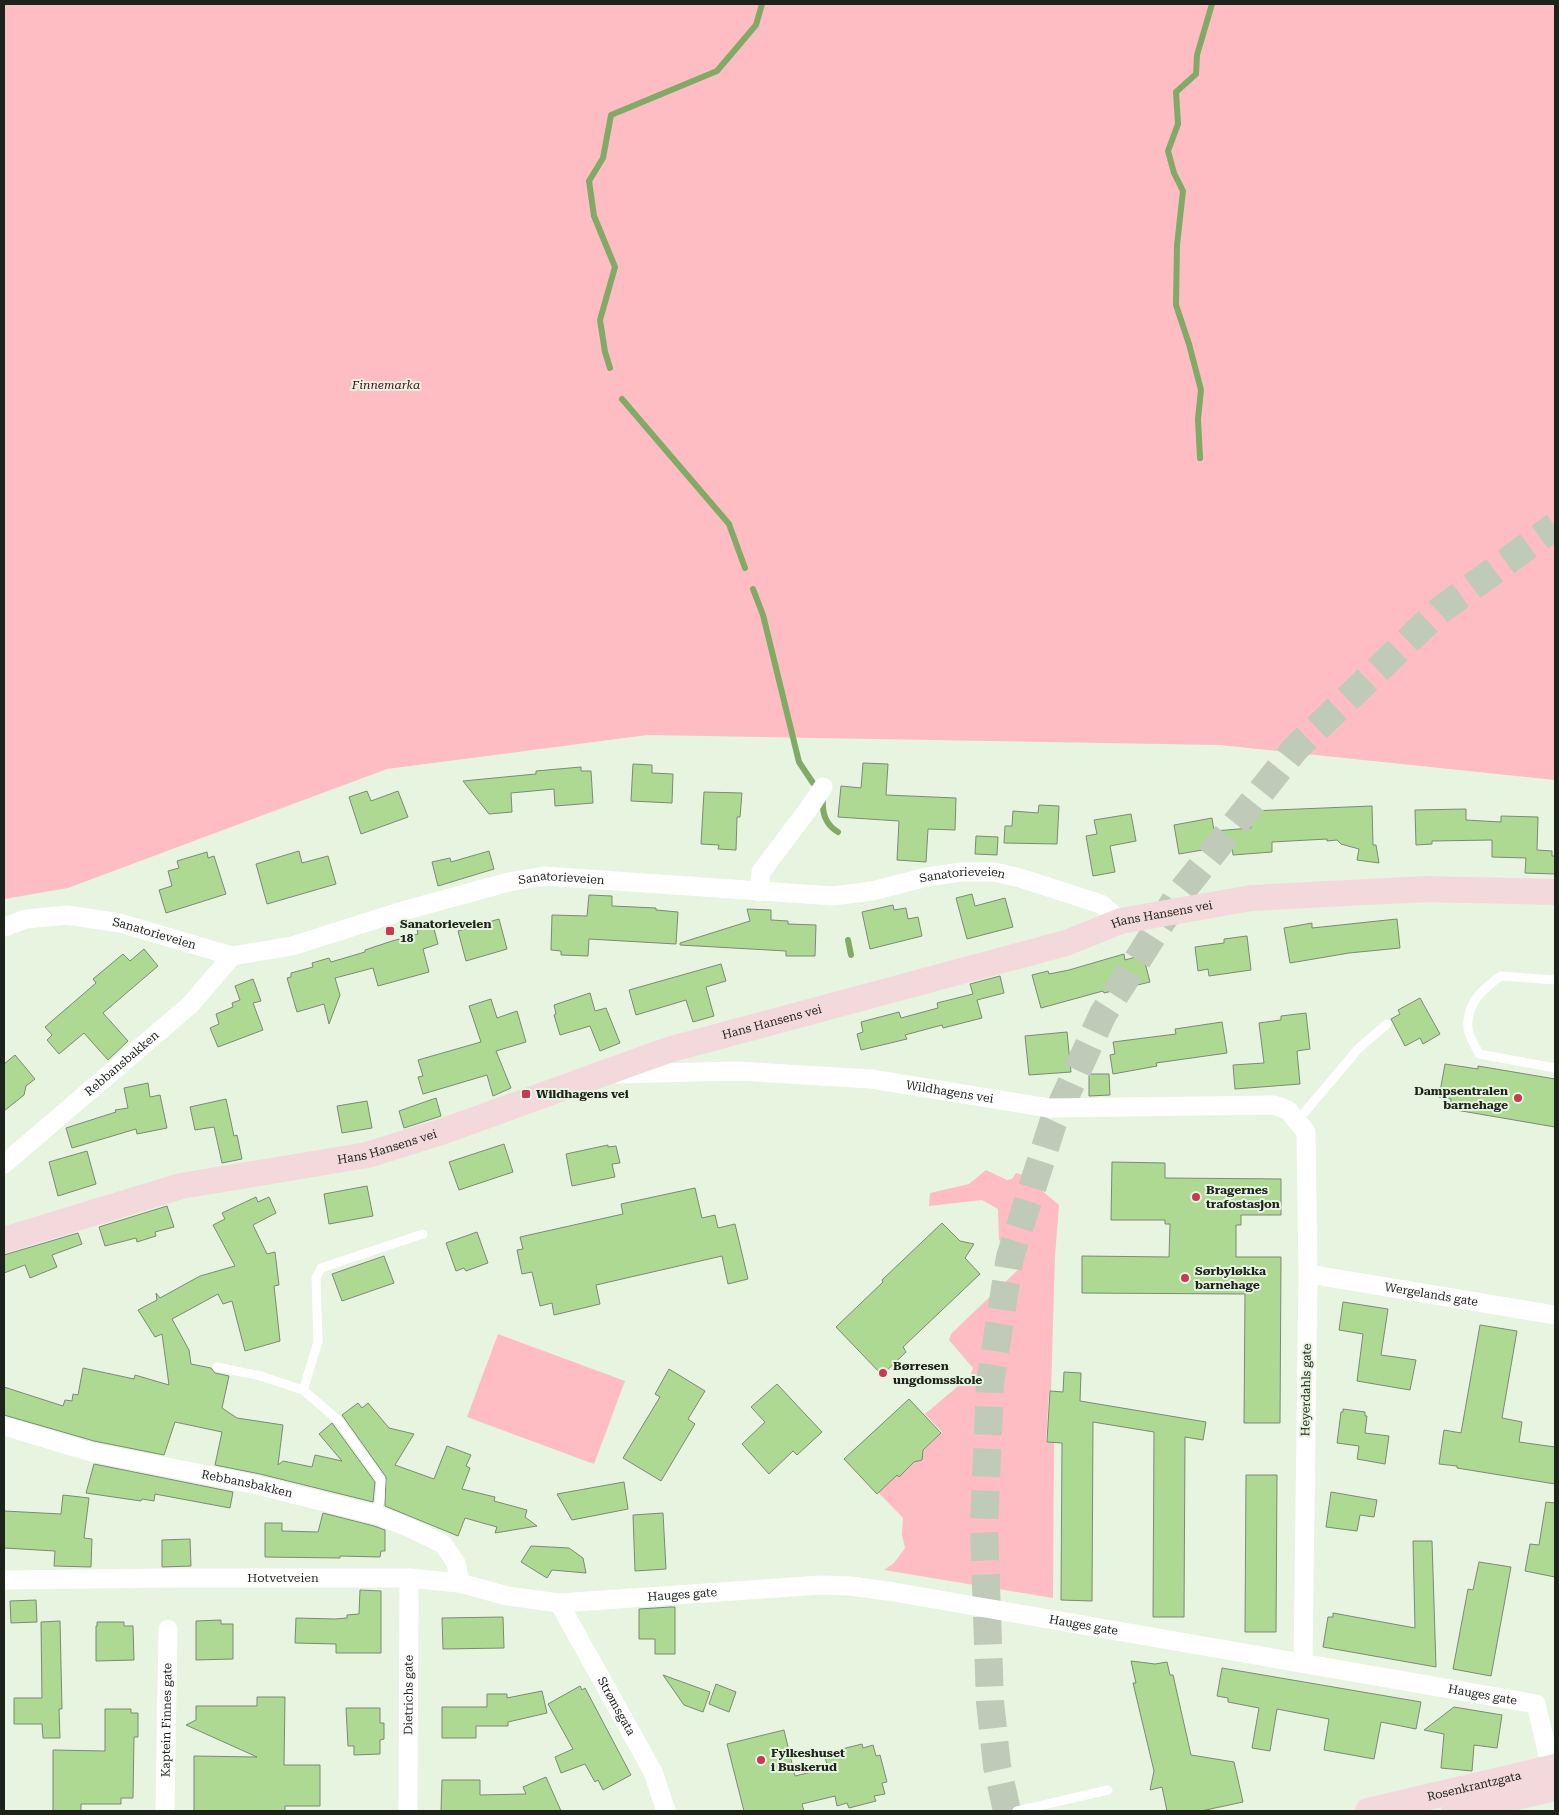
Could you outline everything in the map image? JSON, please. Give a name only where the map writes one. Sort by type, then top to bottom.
[{"type":"main road","name":"Hans Hansens vei","points":[[4,1240],[181,1186],[367,1155],[441,1132],[596,1074],[668,1050],[1066,943],[1121,921],[1251,898],[1426,889],[1555,892]]},
{"type":"main road","name":"Rosenkrantzgata","points":[[1368,1811],[1401,1808],[1554,1778]]},
{"type":"main road","name":"Rosenkrantzgata","points":[[1454,1811],[1554,1778]]},
{"type":"street","points":[[759,892],[761,872],[823,787]]},
{"type":"street","name":"Sanatorieveien","points":[[4,927],[26,920],[67,916],[120,923],[232,956],[292,946],[399,912],[509,882],[544,876],[834,896],[872,891],[944,874],[962,872],[994,872],[1020,878],[1101,904],[1121,921]]},
{"type":"street","name":"Rebbansbakken","points":[[4,1164],[190,1006],[232,956]]},
{"type":"street","name":"Wildhagens vei","points":[[596,1074],[738,1071],[871,1079],[1049,1108],[1274,1105],[1288,1110],[1298,1120]]},
{"type":"street","name":"Heyerdahls gate","points":[[1298,1120],[1306,1132],[1308,1274],[1302,1662]]},
{"type":"street","name":"Wergelands gate","points":[[1308,1274],[1555,1315]]},
{"type":"street","name":"Rebbansbakken","points":[[4,1426],[91,1452],[257,1486],[377,1515],[443,1544],[456,1563],[460,1583]]},
{"type":"street","name":"Hotvetveien","points":[[4,1580],[409,1578],[460,1583],[507,1596],[559,1602]]},
{"type":"street","name":"Dietrichs gate","points":[[408,1811],[409,1578]]},
{"type":"street","name":"Hauges gate","points":[[559,1602],[821,1585],[851,1586],[1302,1662],[1536,1704],[1554,1778]]},
{"type":"street","name":"Strømsgata","points":[[559,1602],[653,1772],[666,1811]]},
{"type":"street","name":"Kaptein Finnes gate","points":[[165,1811],[168,1629]]},
{"type":"lane","points":[[1555,980],[1501,976],[1483,989],[1470,1009],[1468,1031],[1479,1054],[1555,1068]]},
{"type":"lane","points":[[1298,1120],[1359,1048],[1386,1024]]},
{"type":"lane","points":[[304,1390],[318,1342],[316,1278],[321,1268],[423,1234]]},
{"type":"lane","points":[[217,1367],[261,1376],[304,1390],[338,1420],[381,1480],[377,1515]]},
{"type":"lane","points":[[1017,1811],[1048,1808],[1108,1790]]},
{"type":"green space","name":"Finnemarka","points":[[4,4],[1555,4],[1555,780],[1220,745],[647,735],[387,769],[68,888],[4,899]]},
{"type":"green space","points":[[986,1170],[1007,1180],[1012,1179],[1016,1173],[1023,1175],[1059,1205],[1055,1256],[1051,1391],[1049,1391],[1046,1442],[1054,1443],[1053,1598],[884,1570],[894,1563],[905,1548],[902,1535],[903,1518],[878,1492],[897,1475],[899,1477],[916,1461],[921,1460],[921,1452],[942,1432],[925,1414],[970,1376],[973,1368],[949,1340],[951,1334],[1022,1266],[1008,1246],[999,1240],[998,1209],[982,1200],[929,1206],[930,1193],[969,1184]]},
{"type":"green space","points":[[498,1334],[625,1381],[594,1464],[467,1417]]},
{"type":"building","points":[[863,763],[888,764],[886,795],[956,798],[955,830],[928,829],[926,862],[897,860],[899,821],[838,817],[841,786],[861,788]]},
{"type":"building","points":[[633,764],[652,765],[652,773],[673,774],[672,803],[631,801]]},
{"type":"building","points":[[581,767],[581,771],[591,771],[593,803],[555,806],[554,789],[511,793],[512,812],[489,814],[463,781],[536,774],[536,771]]},
{"type":"building","points":[[367,791],[371,801],[398,791],[408,817],[361,834],[349,797]]},
{"type":"building","points":[[704,792],[742,793],[740,817],[737,817],[736,850],[718,849],[719,845],[701,844]]},
{"type":"building","points":[[1039,805],[1059,806],[1057,844],[1004,843],[1005,826],[1012,826],[1013,811],[1038,813]]},
{"type":"building","points":[[1372,806],[1373,845],[1376,845],[1379,863],[1357,860],[1359,849],[1341,844],[1337,840],[1327,841],[1327,839],[1272,842],[1272,852],[1233,855],[1232,845],[1179,854],[1174,825],[1212,818],[1214,831],[1251,828],[1251,811]]},
{"type":"building","points":[[1466,809],[1466,820],[1501,822],[1501,816],[1538,817],[1537,850],[1552,851],[1552,856],[1555,856],[1555,874],[1525,873],[1526,858],[1492,857],[1492,840],[1432,841],[1432,844],[1416,845],[1415,810]]},
{"type":"building","points":[[1131,814],[1136,841],[1110,846],[1115,872],[1093,876],[1086,836],[1097,834],[1094,820]]},
{"type":"building","points":[[976,836],[998,837],[997,855],[975,854]]},
{"type":"building","points":[[299,851],[302,863],[328,856],[336,884],[267,904],[256,864]]},
{"type":"building","points":[[489,851],[494,869],[438,886],[432,862],[450,858],[451,862]]},
{"type":"building","points":[[207,852],[208,858],[214,856],[226,894],[166,913],[159,890],[172,886],[168,871],[179,868],[177,861]]},
{"type":"building","points":[[972,894],[975,906],[1005,898],[1013,927],[967,939],[956,898]]},
{"type":"building","points":[[589,895],[612,896],[612,906],[656,908],[656,910],[678,912],[676,944],[589,939],[588,956],[561,955],[561,951],[551,950],[552,915],[587,916]]},
{"type":"building","points":[[893,905],[894,910],[906,908],[908,919],[918,917],[922,936],[870,949],[862,912]]},
{"type":"building","points":[[747,909],[771,910],[771,920],[788,921],[788,924],[816,925],[815,956],[786,956],[786,951],[680,945],[680,943],[750,921]]},
{"type":"building","points":[[499,919],[507,949],[466,961],[458,931]]},
{"type":"building","points":[[1397,919],[1400,948],[1349,953],[1290,963],[1284,928],[1312,923],[1312,928]]},
{"type":"building","points":[[433,925],[438,944],[423,949],[429,972],[378,986],[373,968],[335,978],[340,995],[329,1024],[324,1004],[297,1012],[287,978],[291,977],[291,973],[313,967],[312,963],[329,958],[331,962],[365,952],[365,950],[418,934],[417,929]]},
{"type":"building","points":[[1247,936],[1251,970],[1209,976],[1208,969],[1198,971],[1195,947],[1224,943],[1224,939]]},
{"type":"building","points":[[144,949],[158,966],[103,1013],[128,1041],[108,1060],[84,1033],[59,1054],[47,1040],[52,1035],[45,1027],[96,983],[93,979],[123,954],[130,961]]},
{"type":"building","points":[[1124,954],[1125,960],[1143,955],[1150,982],[1104,993],[1103,991],[1041,1008],[1032,975],[1048,971],[1049,974],[1069,970]]},
{"type":"building","points":[[721,964],[726,981],[706,987],[714,1016],[693,1022],[686,1000],[636,1015],[629,990]]},
{"type":"building","points":[[1000,976],[1004,993],[977,1000],[982,1018],[943,1028],[942,1025],[905,1035],[907,1039],[861,1050],[857,1034],[863,1032],[861,1022],[899,1012],[901,1018],[938,1008],[937,1003],[973,994],[970,984]]},
{"type":"building","points":[[253,979],[261,1001],[253,1003],[263,1030],[218,1047],[210,1028],[219,1024],[216,1014],[233,1007],[232,1003],[240,1000],[235,986]]},
{"type":"building","points":[[590,993],[595,1011],[606,1008],[620,1043],[600,1051],[590,1026],[560,1035],[554,1015],[556,1014],[554,1005]]},
{"type":"building","points":[[1420,998],[1440,1034],[1423,1044],[1420,1038],[1405,1046],[1391,1019],[1400,1014],[1398,1010]]},
{"type":"building","points":[[491,999],[497,1018],[517,1011],[526,1042],[496,1051],[511,1088],[493,1096],[487,1075],[423,1094],[418,1077],[423,1076],[418,1060],[481,1042],[469,1006]]},
{"type":"building","points":[[1306,1013],[1310,1049],[1297,1051],[1300,1084],[1235,1089],[1233,1065],[1264,1063],[1259,1023],[1281,1020],[1281,1016]]},
{"type":"building","points":[[1222,1022],[1227,1053],[1156,1063],[1157,1066],[1113,1074],[1110,1055],[1115,1054],[1113,1042],[1176,1034],[1175,1029]]},
{"type":"building","points":[[1067,1032],[1071,1072],[1029,1075],[1025,1036]]},
{"type":"building","points":[[15,1055],[35,1079],[26,1086],[24,1095],[4,1111],[4,1064]]},
{"type":"building","points":[[1445,1064],[1478,1069],[1478,1066],[1555,1079],[1555,1127],[1450,1109],[1451,1099],[1439,1097]]},
{"type":"building","points":[[1089,1074],[1109,1074],[1110,1095],[1089,1096]]},
{"type":"building","points":[[148,1083],[150,1097],[160,1095],[167,1128],[137,1134],[136,1129],[72,1148],[66,1128],[116,1112],[115,1110],[128,1108],[124,1088]]},
{"type":"building","points":[[436,1098],[441,1116],[404,1128],[399,1111]]},
{"type":"building","points":[[226,1099],[234,1136],[237,1135],[242,1159],[222,1163],[214,1127],[195,1130],[190,1107]]},
{"type":"building","points":[[367,1101],[372,1128],[342,1133],[337,1106]]},
{"type":"building","points":[[504,1144],[513,1172],[459,1190],[449,1162]]},
{"type":"building","points":[[608,1145],[608,1147],[616,1146],[620,1163],[612,1164],[615,1177],[572,1186],[566,1154]]},
{"type":"building","points":[[87,1151],[96,1184],[58,1196],[49,1162]]},
{"type":"building","points":[[1112,1162],[1165,1163],[1165,1178],[1281,1179],[1281,1215],[1241,1215],[1241,1225],[1236,1225],[1236,1257],[1281,1257],[1280,1423],[1244,1423],[1245,1294],[1082,1293],[1082,1256],[1169,1257],[1170,1224],[1165,1224],[1165,1220],[1111,1220]]},
{"type":"building","points":[[367,1186],[373,1216],[329,1224],[324,1194]]},
{"type":"building","points":[[695,1188],[702,1218],[715,1215],[718,1228],[735,1224],[748,1279],[728,1284],[722,1256],[596,1285],[600,1304],[554,1315],[552,1303],[540,1306],[532,1272],[522,1274],[517,1250],[523,1249],[520,1237],[623,1214],[621,1204]]},
{"type":"building","points":[[256,1197],[258,1202],[269,1197],[276,1213],[253,1225],[267,1254],[275,1252],[279,1285],[274,1286],[280,1341],[245,1351],[232,1301],[223,1304],[218,1294],[172,1319],[189,1350],[191,1364],[211,1368],[215,1373],[229,1376],[222,1408],[237,1418],[283,1425],[278,1465],[283,1461],[312,1467],[315,1455],[342,1461],[319,1434],[332,1423],[375,1482],[373,1502],[215,1465],[222,1432],[175,1422],[164,1455],[94,1441],[4,1415],[4,1387],[63,1406],[65,1400],[72,1401],[73,1394],[78,1395],[83,1368],[134,1379],[135,1375],[169,1385],[162,1334],[155,1337],[138,1310],[157,1300],[156,1293],[160,1298],[200,1276],[235,1266],[213,1225],[225,1219],[222,1213]]},
{"type":"building","points":[[167,1206],[174,1227],[155,1232],[156,1236],[137,1242],[136,1238],[105,1246],[99,1227]]},
{"type":"building","points":[[942,1223],[960,1241],[974,1244],[965,1258],[980,1274],[903,1347],[906,1352],[882,1375],[836,1327]]},
{"type":"building","points":[[477,1232],[488,1263],[466,1271],[464,1268],[456,1271],[446,1243]]},
{"type":"building","points":[[78,1233],[82,1244],[52,1255],[57,1267],[30,1278],[25,1265],[4,1273],[4,1255]]},
{"type":"building","points":[[384,1256],[394,1283],[342,1301],[332,1274]]},
{"type":"building","points":[[1343,1302],[1388,1309],[1381,1355],[1416,1360],[1410,1390],[1357,1381],[1363,1334],[1339,1330]]},
{"type":"building","points":[[1480,1325],[1517,1331],[1502,1418],[1522,1422],[1519,1442],[1555,1447],[1555,1484],[1439,1464],[1444,1430],[1461,1433]]},
{"type":"building","points":[[669,1369],[705,1391],[688,1419],[695,1424],[661,1481],[623,1458],[660,1397],[655,1394]]},
{"type":"building","points":[[1064,1372],[1081,1373],[1080,1401],[1206,1422],[1203,1440],[1185,1437],[1184,1617],[1153,1617],[1154,1432],[1093,1422],[1092,1601],[1061,1600],[1062,1443],[1047,1442],[1050,1391],[1063,1392]]},
{"type":"building","points":[[777,1384],[822,1432],[797,1455],[793,1451],[769,1474],[742,1444],[765,1422],[751,1407]]},
{"type":"building","points":[[909,1399],[941,1433],[923,1450],[922,1460],[914,1462],[899,1477],[897,1475],[877,1494],[844,1459]]},
{"type":"building","points":[[358,1403],[362,1408],[368,1403],[389,1428],[414,1434],[395,1465],[434,1479],[447,1446],[471,1455],[466,1466],[470,1468],[462,1489],[495,1497],[494,1501],[527,1510],[525,1517],[537,1526],[495,1533],[497,1527],[465,1518],[458,1536],[385,1506],[386,1477],[342,1415]]},
{"type":"building","points":[[1343,1409],[1365,1412],[1365,1416],[1367,1416],[1365,1433],[1389,1436],[1385,1464],[1357,1459],[1359,1446],[1337,1443]]},
{"type":"building","points":[[94,1464],[233,1492],[230,1508],[155,1494],[154,1501],[142,1499],[141,1501],[86,1493]]},
{"type":"building","points":[[1246,1475],[1277,1475],[1276,1632],[1245,1632]]},
{"type":"building","points":[[624,1482],[628,1509],[572,1520],[557,1494]]},
{"type":"building","points":[[1331,1492],[1377,1500],[1374,1517],[1360,1515],[1357,1531],[1326,1527]]},
{"type":"building","points":[[63,1495],[89,1498],[84,1538],[92,1539],[91,1567],[54,1566],[55,1551],[4,1548],[4,1511],[61,1514]]},
{"type":"building","points":[[1546,1502],[1555,1503],[1555,1577],[1525,1571],[1530,1544],[1539,1545]]},
{"type":"building","points":[[323,1513],[385,1530],[385,1551],[381,1551],[380,1557],[265,1557],[265,1523],[282,1523],[282,1531],[318,1532]]},
{"type":"building","points":[[663,1513],[666,1569],[635,1571],[633,1515]]},
{"type":"building","points":[[190,1539],[191,1566],[162,1567],[162,1540]]},
{"type":"building","points":[[1413,1541],[1432,1541],[1436,1667],[1323,1647],[1328,1617],[1333,1617],[1333,1613],[1415,1628]]},
{"type":"building","points":[[531,1546],[569,1548],[583,1558],[586,1573],[552,1570],[547,1578],[521,1562]]},
{"type":"building","points":[[1479,1562],[1511,1567],[1491,1676],[1453,1669],[1468,1589],[1473,1590]]},
{"type":"building","points":[[360,1590],[381,1591],[381,1653],[336,1653],[336,1644],[295,1643],[296,1618],[335,1619],[359,1614]]},
{"type":"building","points":[[36,1600],[37,1622],[11,1623],[10,1601]]},
{"type":"building","points":[[675,1607],[675,1654],[655,1654],[655,1639],[639,1639],[639,1609]]},
{"type":"building","points":[[503,1617],[504,1648],[443,1649],[442,1618]]},
{"type":"building","points":[[221,1620],[221,1624],[233,1624],[233,1659],[196,1660],[196,1621]]},
{"type":"building","points":[[60,1621],[62,1709],[59,1709],[60,1738],[43,1738],[42,1724],[14,1724],[14,1698],[42,1698],[41,1622]]},
{"type":"building","points":[[97,1622],[124,1622],[124,1626],[133,1626],[134,1660],[96,1661]]},
{"type":"building","points":[[1131,1661],[1155,1664],[1167,1662],[1170,1675],[1173,1675],[1191,1755],[1234,1762],[1243,1802],[1201,1811],[1167,1811],[1162,1787],[1150,1790],[1154,1771],[1133,1683],[1136,1683]]},
{"type":"building","points":[[1222,1668],[1421,1702],[1416,1729],[1381,1722],[1374,1759],[1324,1750],[1329,1719],[1277,1709],[1270,1751],[1252,1748],[1259,1708],[1228,1702],[1228,1698],[1217,1696]]},
{"type":"building","points":[[663,1675],[710,1692],[703,1712],[684,1705]]},
{"type":"building","points":[[716,1684],[736,1692],[729,1712],[709,1704]]},
{"type":"building","points":[[580,1686],[582,1690],[585,1688],[631,1775],[603,1790],[598,1780],[595,1782],[585,1764],[561,1773],[555,1757],[573,1749],[548,1704]]},
{"type":"building","points":[[542,1691],[547,1713],[508,1722],[508,1726],[476,1726],[476,1738],[442,1738],[442,1707],[487,1707],[487,1694],[507,1694],[507,1698]]},
{"type":"building","points":[[257,1697],[285,1697],[284,1765],[320,1765],[320,1806],[285,1806],[285,1811],[194,1811],[194,1756],[257,1757],[186,1725],[196,1720],[196,1706],[257,1706]]},
{"type":"building","points":[[1454,1707],[1502,1715],[1497,1748],[1474,1745],[1472,1771],[1441,1768],[1444,1734],[1424,1730]]},
{"type":"building","points":[[346,1708],[380,1708],[380,1723],[384,1723],[384,1739],[380,1740],[380,1754],[354,1755],[354,1746],[348,1746]]},
{"type":"building","points":[[105,1709],[131,1709],[131,1713],[138,1713],[138,1737],[134,1737],[133,1798],[121,1798],[121,1804],[81,1804],[81,1811],[53,1811],[53,1750],[105,1751]]},
{"type":"building","points":[[784,1730],[795,1776],[828,1768],[825,1757],[835,1755],[834,1751],[862,1744],[863,1748],[873,1745],[876,1756],[880,1755],[887,1782],[882,1783],[885,1794],[874,1796],[876,1801],[849,1808],[847,1803],[837,1806],[835,1796],[802,1804],[804,1811],[744,1811],[727,1744]]},
{"type":"building","points":[[546,1777],[561,1811],[441,1811],[442,1780],[480,1780],[480,1795],[526,1794],[523,1787]]},
{"type":"waterway","points":[[610,368],[605,352],[600,320],[615,267],[594,216],[589,181],[603,158],[611,115],[717,71],[756,25],[762,4]]},
{"type":"waterway","points":[[1200,458],[1198,419],[1201,390],[1176,305],[1177,245],[1183,191],[1174,173],[1168,151],[1178,124],[1176,92],[1196,74],[1197,55],[1212,4]]},
{"type":"waterway","points":[[622,399],[729,524],[745,568]]},
{"type":"waterway","points":[[753,589],[763,615],[799,762],[813,783]]},
{"type":"waterway","points":[[823,800],[823,810],[826,818],[830,826],[838,832]]},
{"type":"waterway","points":[[848,940],[851,955]]},
{"type":"tunnel","points":[[1007,1811],[997,1766],[990,1702],[984,1527],[990,1383],[1010,1257],[1053,1123],[1103,1014],[1178,896],[1295,749],[1439,611],[1555,526]]},
{"type":"place","name":"Sanatorieveien 18","points":[[390,931]]},
{"type":"place","name":"Wildhagens vei","points":[[526,1094]]},
{"type":"place","name":"Dampsentralen barnehage","points":[[1518,1098]]},
{"type":"place","name":"Bragernes trafostasjon","points":[[1196,1197]]},
{"type":"place","name":"Sørbyløkka barnehage","points":[[1185,1278]]},
{"type":"place","name":"Børresen ungdomsskole","points":[[883,1373]]},
{"type":"place","name":"Fylkeshuset i Buskerud","points":[[761,1760]]}]
